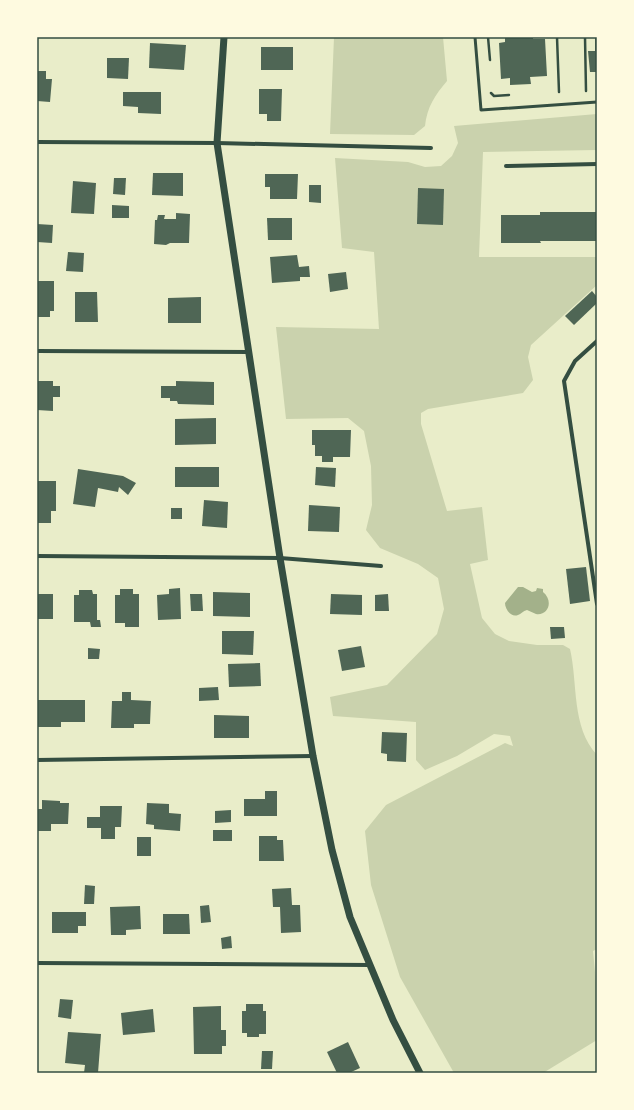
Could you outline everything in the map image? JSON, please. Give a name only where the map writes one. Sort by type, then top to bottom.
[{"type":"street","points":[[224,37],[217,143],[280,558],[313,756],[332,850],[350,917],[393,1020],[420,1073]]},
{"type":"street","points":[[37,142],[217,143],[432,148]]},
{"type":"street","points":[[506,166],[597,164]]},
{"type":"street","points":[[597,341],[575,361],[564,381],[597,604]]},
{"type":"street","points":[[37,351],[249,352]]},
{"type":"street","points":[[37,556],[280,558],[381,566]]},
{"type":"street","points":[[37,760],[313,756]]},
{"type":"street","points":[[37,963],[370,965]]},
{"type":"lane","points":[[475,37],[481,110],[597,102]]},
{"type":"path","points":[[557,37],[560,92]]},
{"type":"path","points":[[585,37],[586,91]]},
{"type":"shaded area","points":[[334,37],[443,37],[447,81],[432,102],[425,126],[414,135],[330,134]]},
{"type":"shaded area","points":[[597,114],[597,150],[483,152],[479,257],[597,257],[597,285],[531,345],[528,357],[533,380],[523,393],[428,409],[421,413],[421,424],[447,511],[482,507],[488,560],[470,564],[482,618],[495,634],[509,641],[537,645],[563,645],[570,649],[579,718],[589,744],[597,755],[597,949],[593,951],[597,993],[597,1040],[543,1073],[454,1073],[400,977],[371,885],[365,831],[386,805],[505,743],[513,746],[510,736],[494,734],[457,756],[425,770],[416,760],[416,722],[333,716],[330,697],[387,685],[437,634],[444,609],[438,578],[418,564],[380,548],[366,530],[372,505],[371,466],[364,431],[348,418],[286,419],[276,327],[379,329],[374,252],[342,248],[335,158],[408,162],[425,167],[441,166],[452,156],[458,143],[454,126]]},
{"type":"shaded area","points":[[518,587],[523,587],[532,592],[536,591],[537,588],[543,589],[549,603],[544,613],[536,614],[527,610],[515,616],[507,610],[505,603]]},
{"type":"building","points":[[505,37],[533,37],[533,39],[545,39],[547,76],[530,77],[531,84],[510,85],[510,78],[501,79],[499,43],[505,42]]},
{"type":"building","points":[[595,37],[597,37],[597,72],[590,72],[588,51],[595,51]]},
{"type":"building","points":[[150,43],[186,45],[184,70],[149,68]]},
{"type":"building","points":[[261,47],[293,47],[293,70],[261,70]]},
{"type":"building","points":[[107,58],[129,58],[128,79],[107,78]]},
{"type":"building","points":[[37,71],[46,71],[46,79],[52,79],[50,102],[37,101]]},
{"type":"building","points":[[259,89],[282,89],[281,121],[267,121],[267,114],[259,114]]},
{"type":"building","points":[[123,92],[161,92],[161,114],[138,113],[138,107],[123,106]]},
{"type":"building","points":[[153,173],[183,173],[183,196],[152,195]]},
{"type":"building","points":[[265,174],[298,174],[297,199],[270,199],[270,187],[265,187]]},
{"type":"building","points":[[114,178],[126,178],[125,195],[113,194]]},
{"type":"building","points":[[73,181],[96,183],[94,214],[71,213]]},
{"type":"building","points":[[309,185],[321,185],[321,203],[309,202]]},
{"type":"building","points":[[418,188],[444,189],[443,225],[417,224]]},
{"type":"building","points":[[112,205],[129,206],[129,218],[112,218]]},
{"type":"building","points":[[540,212],[597,212],[597,241],[501,243],[501,215],[540,215]]},
{"type":"building","points":[[176,213],[190,214],[189,243],[170,243],[166,245],[154,244],[155,220],[157,220],[158,215],[165,215],[164,219],[176,219]]},
{"type":"building","points":[[267,218],[292,218],[292,240],[268,240]]},
{"type":"building","points":[[37,224],[53,225],[52,243],[37,242]]},
{"type":"building","points":[[68,252],[84,253],[83,272],[66,271]]},
{"type":"building","points":[[297,255],[299,267],[309,266],[310,277],[300,277],[300,281],[272,283],[270,257]]},
{"type":"building","points":[[346,272],[348,289],[330,292],[328,274]]},
{"type":"building","points":[[37,281],[54,281],[54,311],[50,311],[50,317],[37,317]]},
{"type":"building","points":[[592,291],[597,297],[597,303],[574,325],[565,316]]},
{"type":"building","points":[[75,292],[97,292],[98,322],[75,322]]},
{"type":"building","points":[[201,297],[201,323],[168,323],[168,298]]},
{"type":"building","points":[[37,381],[53,381],[53,386],[60,386],[60,397],[53,397],[53,411],[37,410]]},
{"type":"building","points":[[176,381],[214,382],[214,405],[178,404],[177,401],[170,401],[170,398],[161,398],[161,386],[176,386]]},
{"type":"building","points":[[216,418],[216,444],[175,445],[175,419]]},
{"type":"building","points":[[312,430],[351,430],[350,457],[333,457],[333,462],[322,462],[322,456],[315,456],[315,445],[312,445]]},
{"type":"building","points":[[175,467],[219,467],[219,487],[175,487]]},
{"type":"building","points":[[316,467],[336,468],[335,487],[315,485]]},
{"type":"building","points":[[78,469],[123,476],[136,483],[128,495],[119,487],[118,492],[98,488],[95,507],[73,504]]},
{"type":"building","points":[[37,481],[56,481],[56,511],[51,511],[51,523],[37,523]]},
{"type":"building","points":[[204,500],[228,502],[227,528],[202,526]]},
{"type":"building","points":[[309,505],[340,507],[339,532],[308,531]]},
{"type":"building","points":[[171,508],[182,508],[182,519],[171,519]]},
{"type":"building","points":[[586,567],[590,601],[570,604],[566,569]]},
{"type":"building","points":[[180,588],[181,619],[158,620],[157,595],[169,594],[169,589]]},
{"type":"building","points":[[120,589],[133,589],[133,594],[139,594],[139,627],[125,627],[125,623],[115,623],[115,595],[120,595]]},
{"type":"building","points":[[79,590],[92,590],[93,594],[97,594],[97,620],[100,620],[101,627],[91,627],[90,622],[74,622],[74,595],[79,595]]},
{"type":"building","points":[[213,592],[250,593],[250,617],[213,616]]},
{"type":"building","points":[[37,594],[53,594],[53,619],[37,619]]},
{"type":"building","points":[[190,594],[202,594],[203,611],[191,611]]},
{"type":"building","points":[[331,594],[362,595],[362,615],[330,614]]},
{"type":"building","points":[[388,594],[389,611],[375,611],[375,595]]},
{"type":"building","points":[[550,627],[564,627],[565,638],[551,639]]},
{"type":"building","points":[[222,631],[254,631],[253,655],[222,654]]},
{"type":"building","points":[[361,646],[365,667],[342,671],[338,650]]},
{"type":"building","points":[[88,648],[100,649],[99,659],[88,659]]},
{"type":"building","points":[[260,663],[261,686],[229,687],[228,664]]},
{"type":"building","points":[[218,687],[219,700],[199,701],[199,688]]},
{"type":"building","points":[[122,692],[131,692],[131,700],[151,701],[150,724],[134,724],[134,728],[111,728],[112,701],[122,701]]},
{"type":"building","points":[[37,700],[85,700],[85,722],[61,722],[61,727],[37,727]]},
{"type":"building","points":[[214,715],[249,716],[249,738],[214,738]]},
{"type":"building","points":[[382,732],[407,733],[406,762],[387,761],[387,754],[381,753]]},
{"type":"building","points":[[265,791],[277,791],[277,816],[244,816],[244,799],[265,799]]},
{"type":"building","points":[[42,800],[69,803],[68,824],[51,824],[51,831],[37,831],[37,809],[42,809]]},
{"type":"building","points":[[147,803],[169,804],[169,813],[181,814],[180,831],[154,829],[154,825],[146,824]]},
{"type":"building","points":[[100,806],[122,806],[121,827],[115,827],[115,839],[101,839],[101,828],[87,828],[87,817],[100,817]]},
{"type":"building","points":[[231,810],[231,822],[215,823],[215,811]]},
{"type":"building","points":[[213,830],[232,830],[232,841],[213,841]]},
{"type":"building","points":[[259,836],[277,836],[277,840],[283,840],[284,861],[259,861]]},
{"type":"building","points":[[137,837],[151,837],[151,856],[137,856]]},
{"type":"building","points":[[85,885],[95,886],[94,904],[84,904]]},
{"type":"building","points":[[291,888],[292,905],[300,905],[301,932],[281,933],[280,907],[273,907],[272,889]]},
{"type":"building","points":[[209,905],[211,922],[201,923],[200,906]]},
{"type":"building","points":[[140,906],[141,929],[126,930],[126,935],[111,935],[110,907]]},
{"type":"building","points":[[52,912],[86,912],[86,926],[78,926],[78,933],[52,933]]},
{"type":"building","points":[[163,914],[189,914],[190,934],[163,934]]},
{"type":"building","points":[[231,936],[232,948],[222,949],[221,938]]},
{"type":"building","points":[[60,999],[73,1000],[71,1019],[58,1017]]},
{"type":"building","points":[[246,1004],[263,1004],[263,1011],[266,1011],[266,1034],[259,1034],[259,1037],[247,1037],[247,1033],[242,1033],[242,1011],[246,1011]]},
{"type":"building","points":[[221,1006],[221,1030],[226,1030],[226,1046],[222,1046],[222,1054],[194,1054],[193,1007]]},
{"type":"building","points":[[153,1009],[155,1032],[123,1035],[121,1013]]},
{"type":"building","points":[[68,1032],[101,1034],[98,1073],[84,1073],[85,1065],[65,1063]]},
{"type":"building","points":[[348,1042],[360,1068],[349,1073],[337,1073],[327,1052]]},
{"type":"building","points":[[262,1051],[273,1051],[272,1069],[261,1069]]}]
